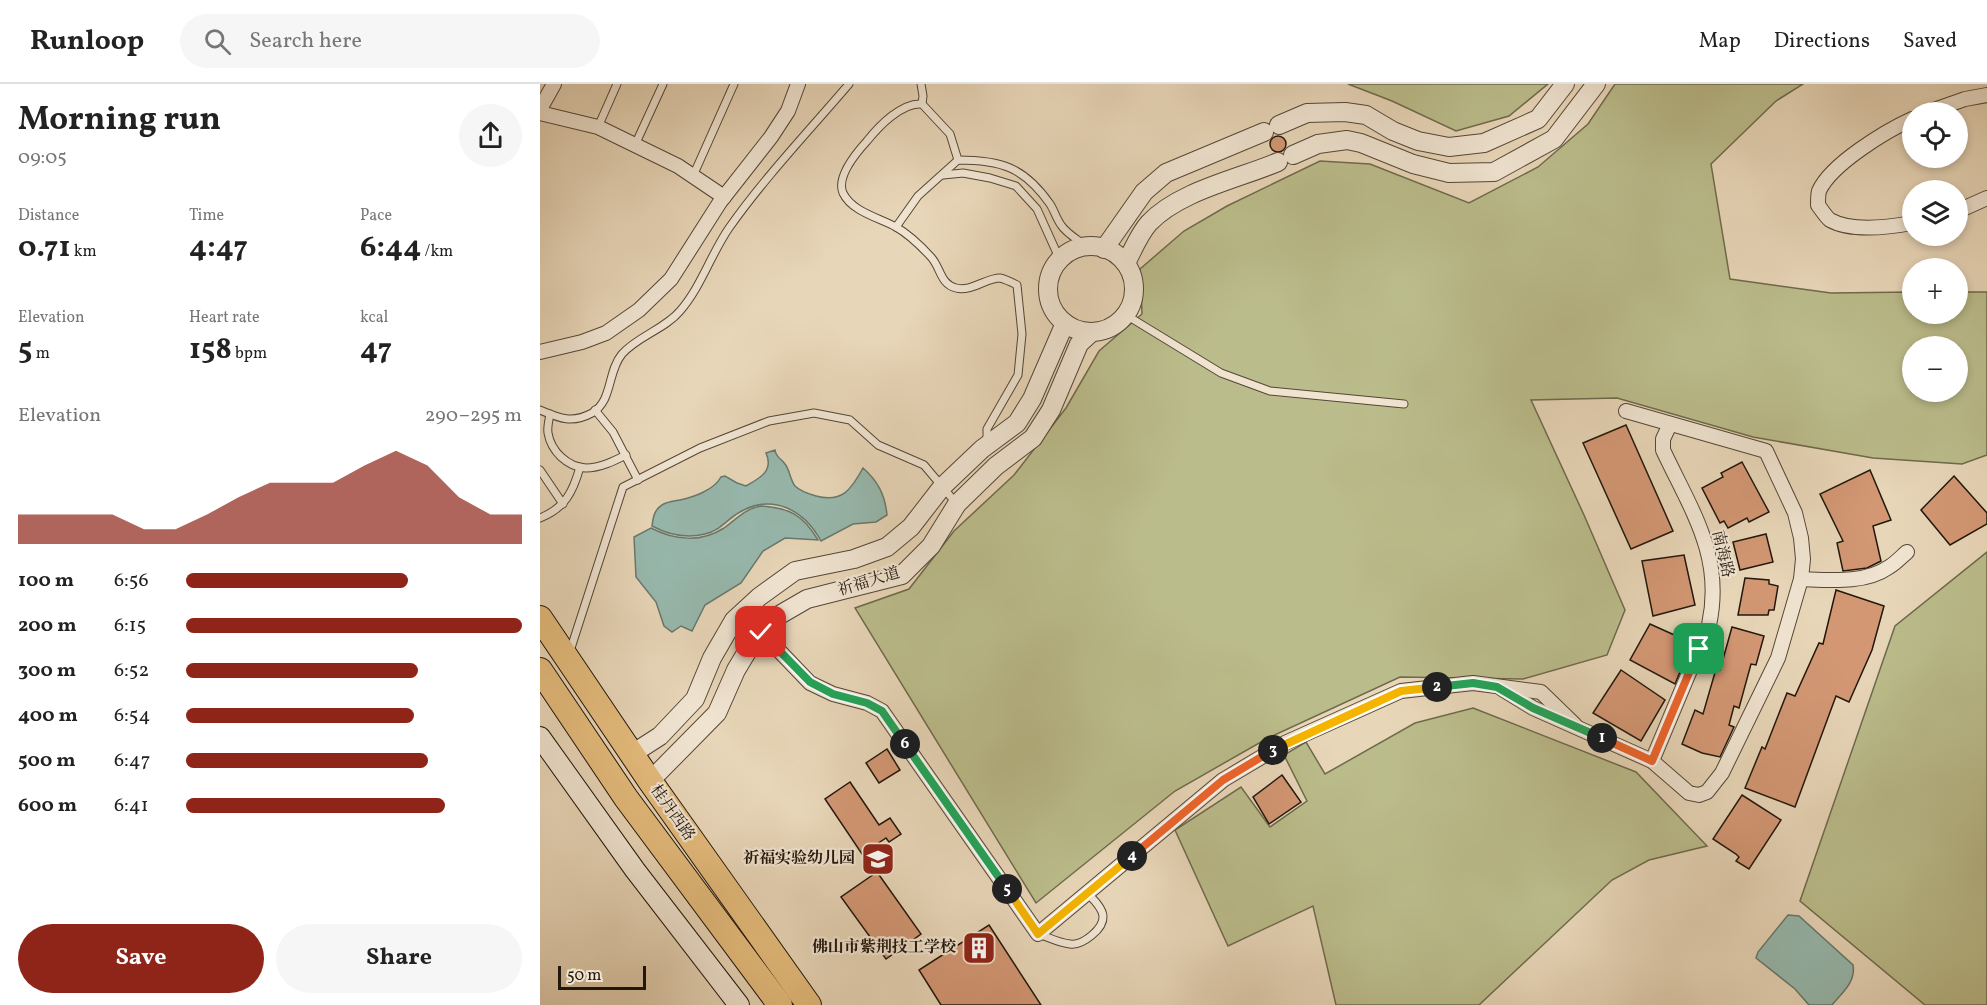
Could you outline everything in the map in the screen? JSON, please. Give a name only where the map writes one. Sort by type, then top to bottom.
[{"type":"highway","name":"桂丹西路","points":[[540,618],[650,781],[808,1005]]},
{"type":"highway","name":"桂丹西路","points":[[540,670],[626,798],[780,1005]]},
{"type":"highway","points":[[540,686],[565,707]]},
{"type":"main road","points":[[540,737],[634,870],[739,1005]]},
{"type":"street","points":[[554,84],[540,111],[598,127],[678,166],[724,197]]},
{"type":"street","points":[[540,352],[582,342],[606,333],[639,310],[671,279],[724,197],[783,120],[798,84]]},
{"type":"street","points":[[1104,249],[1144,192],[1167,173],[1307,113],[1345,112],[1366,115],[1393,131],[1418,141],[1449,147],[1484,143],[1538,119],[1565,84]]},
{"type":"street","points":[[1126,263],[1148,225],[1162,211],[1181,199],[1318,144],[1347,140],[1361,143],[1413,164],[1449,173],[1494,172],[1554,139],[1596,84]]},
{"type":"street","points":[[1956,102],[1987,95]]},
{"type":"street","points":[[1902,124],[1832,172],[1819,192],[1818,205],[1829,220],[1852,226],[1888,227],[1902,225]]},
{"type":"street","points":[[1968,207],[1987,198]]},
{"type":"street","points":[[1086,246],[1104,249],[1114,253],[1126,263],[1132,276],[1134,296],[1126,315],[1120,322],[1107,329],[1092,332],[1078,330],[1065,323],[1050,303],[1048,288],[1051,273],[1060,260],[1071,251],[1086,246]]},
{"type":"street","name":"祈福大道","points":[[632,754],[660,736],[696,699],[712,658],[734,620],[759,597],[795,571],[854,559],[887,547],[911,527],[942,487],[987,445],[1017,423],[1032,399],[1065,323]]},
{"type":"street","name":"祈福大道","points":[[650,781],[717,713],[736,670],[754,640],[776,617],[807,599],[902,575],[931,546],[957,504],[996,466],[1033,438],[1052,410],[1079,344],[1092,332]]},
{"type":"street","points":[[742,612],[810,682],[833,694],[867,703],[882,711],[1038,934],[1223,780],[1285,743],[1401,691],[1473,683],[1497,687],[1533,708],[1652,761],[1689,793],[1699,795],[1715,785],[1778,658],[1801,579],[1803,559],[1801,538],[1795,513],[1766,451],[1626,411]]},
{"type":"street","name":"南海路","points":[[1652,761],[1702,641],[1713,603],[1713,579],[1703,534],[1663,450],[1663,439],[1670,424]]},
{"type":"street","points":[[1801,579],[1839,580],[1866,577],[1888,568],[1907,552]]},
{"type":"lane","points":[[598,127],[617,84]]},
{"type":"lane","points":[[635,145],[663,84]]},
{"type":"lane","points":[[693,176],[734,84]]},
{"type":"lane","points":[[540,410],[564,420],[577,419],[596,410],[603,403],[614,364],[633,343],[679,312],[690,298],[726,232],[756,189],[849,84]]},
{"type":"lane","points":[[921,84],[922,104]]},
{"type":"lane","points":[[958,160],[950,134],[922,104],[915,103],[903,109],[875,131],[853,158],[842,180],[843,192],[852,204],[896,227],[915,240],[936,262],[943,281],[957,288],[1000,278],[1017,285],[1022,334],[1018,375],[987,429],[987,445]]},
{"type":"lane","points":[[896,227],[918,196],[958,160],[994,162],[1014,169],[1034,183],[1052,207],[1061,227],[1086,246]]},
{"type":"lane","points":[[943,175],[963,173],[1016,186],[1037,209],[1060,260]]},
{"type":"lane","points":[[1126,315],[1221,374],[1270,391],[1404,404]]},
{"type":"lane","points":[[596,410],[614,432],[638,480]]},
{"type":"lane","points":[[568,660],[623,487],[700,448],[759,425],[814,413],[850,420],[878,444],[924,465],[957,504]]},
{"type":"lane","points":[[550,414],[547,430],[551,443],[561,456],[574,466],[588,468],[609,464],[626,455]]},
{"type":"lane","points":[[540,518],[563,504],[574,487],[580,467]]},
{"type":"lane","points":[[540,470],[563,504]]},
{"type":"lane","points":[[1038,934],[1072,945],[1083,942],[1100,927],[1104,917],[1099,906],[1087,893]]},
{"type":"green space","points":[[1348,84],[1548,84],[1509,116],[1456,131],[1392,101]]},
{"type":"green space","points":[[1615,84],[1803,84],[1776,101],[1711,164],[1730,279],[1831,293],[1902,292],[1902,324],[1968,324],[1968,292],[1987,292],[1987,455],[1962,464],[1873,458],[1753,437],[1617,398],[1531,400],[1625,610],[1607,655],[1523,679],[1400,677],[1268,738],[1175,791],[1036,903],[855,608],[909,589],[954,531],[1014,475],[1066,408],[1099,351],[1142,314],[1140,269],[1184,231],[1227,206],[1320,161],[1370,164],[1469,203],[1538,167],[1588,124]]},
{"type":"green space","points":[[1987,552],[1987,1005],[1925,1005],[1800,901],[1895,626]]},
{"type":"green space","points":[[1473,708],[1636,772],[1707,846],[1649,860],[1612,880],[1479,1005],[1336,1005],[1313,906],[1228,946],[1175,830],[1241,787],[1270,827],[1307,801],[1284,755],[1306,742],[1325,774],[1415,723]]},
{"type":"water","points":[[775,450],[787,466],[795,486],[802,491],[825,498],[833,498],[845,493],[863,468],[880,489],[887,515],[876,522],[853,524],[821,541],[814,530],[797,513],[776,505],[764,504],[752,507],[735,515],[715,530],[698,535],[678,535],[652,526],[653,517],[659,507],[668,502],[703,492],[714,486],[721,477],[725,476],[746,486],[756,480],[767,469],[766,453]]},
{"type":"water","points":[[761,506],[795,514],[807,524],[818,540],[785,538],[763,551],[741,583],[705,605],[692,631],[681,626],[672,632],[664,626],[656,602],[636,577],[634,537],[651,528],[678,537],[706,536],[724,528],[745,512]]},
{"type":"water","points":[[1788,915],[1799,916],[1853,965],[1850,982],[1832,1005],[1809,1005],[1795,989],[1756,958],[1758,952]]},
{"type":"building","points":[[1275,136],[1281,136],[1286,144],[1284,150],[1275,152],[1270,147],[1270,141]]},
{"type":"building","points":[[1626,425],[1673,531],[1631,549],[1583,443]]},
{"type":"building","points":[[1742,462],[1769,512],[1749,522],[1747,518],[1728,528],[1724,521],[1720,523],[1702,488],[1723,477],[1721,473]]},
{"type":"building","points":[[1870,470],[1891,520],[1873,526],[1881,561],[1867,568],[1843,571],[1837,543],[1843,541],[1820,494]]},
{"type":"building","points":[[1954,476],[1987,513],[1987,524],[1950,545],[1921,510]]},
{"type":"building","points":[[1766,534],[1773,562],[1740,570],[1733,542]]},
{"type":"building","points":[[1684,555],[1695,605],[1653,616],[1642,561]]},
{"type":"building","points":[[1745,578],[1769,580],[1769,584],[1778,586],[1774,610],[1769,610],[1768,615],[1738,615]]},
{"type":"building","points":[[1836,590],[1884,606],[1872,650],[1849,702],[1836,696],[1795,807],[1745,788],[1762,747],[1765,749],[1787,693],[1795,696],[1819,643],[1823,644]]},
{"type":"building","points":[[1650,624],[1692,643],[1675,684],[1630,660]]},
{"type":"building","points":[[1732,627],[1764,636],[1756,665],[1751,664],[1739,708],[1734,706],[1729,725],[1734,727],[1720,757],[1702,753],[1682,744],[1695,710],[1703,714],[1716,669],[1720,670]]},
{"type":"building","points":[[1621,670],[1665,700],[1641,741],[1593,713]]},
{"type":"building","points":[[887,749],[900,770],[879,783],[866,763]]},
{"type":"building","points":[[1282,775],[1301,802],[1269,824],[1253,797]]},
{"type":"building","points":[[850,782],[879,825],[890,818],[901,834],[889,842],[886,838],[862,854],[825,799]]},
{"type":"building","points":[[1742,795],[1781,820],[1749,869],[1736,861],[1739,857],[1736,854],[1713,839]]},
{"type":"building","points":[[877,872],[921,934],[886,959],[841,897]]},
{"type":"building","name":"佛山市紫荆技工学校","points":[[989,925],[1041,1005],[941,1005],[919,970]]},
{"type":"place","name":"祈福实验幼儿园","points":[[878,859]]},
{"type":"place","name":"佛山市紫荆技工学校","points":[[979,948]]},
{"type":"route","points":[[761,632],[810,682],[833,694],[867,703],[882,711],[1038,934],[1223,780],[1285,743],[1401,691],[1473,683],[1497,687],[1533,708],[1652,761],[1699,649]]}]
